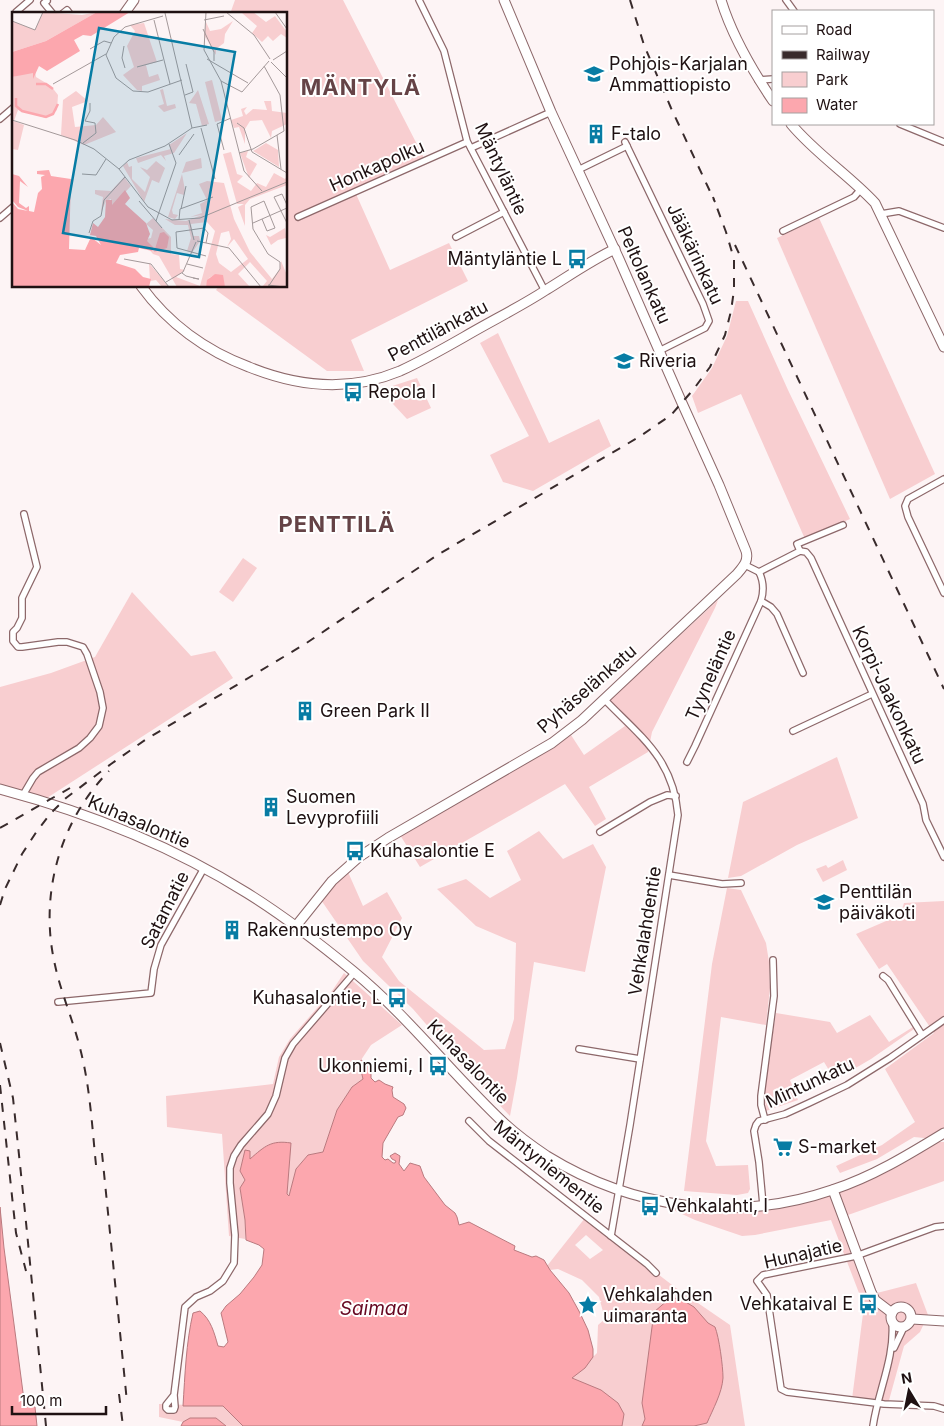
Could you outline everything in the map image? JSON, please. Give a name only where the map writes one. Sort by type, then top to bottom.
[{"type":"street","points":[[16,12],[30,0]]},
{"type":"street","points":[[46,0],[44,3],[51,12]]},
{"type":"street","points":[[125,12],[134,0]]},
{"type":"street","name":"Mäntyläntie","points":[[419,0],[444,52],[467,142],[545,291]]},
{"type":"street","name":"Peltolankatu","points":[[504,0],[551,112],[615,249],[719,485],[747,555],[745,564]]},
{"type":"street","points":[[721,0],[730,26],[758,80],[772,100]]},
{"type":"street","points":[[758,80],[772,79]]},
{"type":"street","points":[[0,119],[12,109]]},
{"type":"street","points":[[471,148],[551,112]]},
{"type":"street","points":[[792,125],[814,149],[875,203],[944,347]]},
{"type":"street","points":[[902,125],[944,142]]},
{"type":"street","name":"Honkapolku","points":[[298,217],[467,142]]},
{"type":"street","name":"Jääkärinkatu","points":[[578,170],[626,144],[702,304],[709,321],[705,328],[659,351]]},
{"type":"street","points":[[783,231],[854,197],[861,189]]},
{"type":"street","points":[[0,218],[12,208]]},
{"type":"street","points":[[881,214],[899,211],[944,228]]},
{"type":"street","points":[[456,237],[504,212]]},
{"type":"street","name":"Penttilänkatu","points":[[143,288],[167,316],[214,352],[238,364],[269,375],[298,382],[326,385],[356,383],[387,376],[446,347],[615,249]]},
{"type":"street","points":[[944,479],[908,499],[905,506],[944,593]]},
{"type":"street","points":[[24,514],[37,567],[22,598],[22,618],[13,632],[13,641],[22,647],[67,642],[83,647],[100,692],[103,708],[99,726],[90,738],[66,757],[38,772],[32,778],[24,795]]},
{"type":"street","points":[[759,572],[800,551],[797,544],[843,525]]},
{"type":"street","name":"Korpi-Jaakonkatu","points":[[800,551],[806,552],[811,558],[923,804],[926,820],[944,857]]},
{"type":"street","points":[[745,564],[759,572],[764,587],[761,601],[771,607],[777,614],[803,673]]},
{"type":"street","name":"Pyhäselänkatu","points":[[296,926],[332,881],[359,857],[388,838],[552,743],[582,720],[737,574],[745,564]]},
{"type":"street","name":"Tyyneläntie","points":[[687,762],[761,601]]},
{"type":"street","points":[[792,731],[872,694]]},
{"type":"street","name":"Vehkalahdentie","points":[[605,700],[659,757],[671,779],[676,796],[678,815],[611,1236]]},
{"type":"street","name":"Kuhasalontie","points":[[0,789],[108,823],[204,868],[246,892],[296,926],[355,972],[401,1015],[504,1123],[522,1138],[560,1164],[602,1184],[656,1201],[685,1206],[715,1208],[763,1206],[800,1200],[833,1190],[882,1170],[944,1133]]},
{"type":"street","points":[[600,832],[650,802],[667,795],[676,796]]},
{"type":"street","name":"Satamatie","points":[[58,1002],[151,993],[154,969],[161,945],[204,868]]},
{"type":"street","points":[[669,875],[722,884],[741,883]]},
{"type":"street","points":[[765,1120],[761,1105],[761,1087],[774,996],[772,960]]},
{"type":"street","points":[[174,1395],[185,1307],[196,1297],[210,1291],[223,1281],[234,1263],[236,1240],[230,1168],[234,1156],[244,1140],[268,1114],[276,1096],[285,1058],[293,1044],[355,972]]},
{"type":"street","points":[[883,976],[888,980],[922,1035]]},
{"type":"street","name":"Mintunkatu","points":[[763,1206],[754,1131],[759,1121],[785,1114],[841,1088],[890,1058],[944,1020]]},
{"type":"street","points":[[579,1049],[640,1059]]},
{"type":"street","name":"Mäntyniementie","points":[[469,1121],[489,1141],[656,1273]]},
{"type":"street","points":[[833,1190],[856,1256],[875,1300],[900,1327],[904,1327]]},
{"type":"street","points":[[856,1256],[935,1227],[944,1226]]},
{"type":"street","name":"Hunajatie","points":[[856,1256],[763,1275],[757,1281],[767,1295],[781,1389],[787,1392],[878,1403]]},
{"type":"street","points":[[892,1352],[892,1318],[897,1307],[904,1307],[910,1311],[912,1319]]},
{"type":"street","points":[[912,1319],[944,1321]]},
{"type":"street","points":[[873,1426],[892,1352],[904,1327],[912,1319]]},
{"type":"street","points":[[878,1403],[944,1408]]},
{"type":"street","points":[[934,1406],[944,1404]]},
{"type":"green space","points":[[235,0],[343,0],[424,158],[415,166],[356,194],[390,270],[449,243],[468,281],[351,340],[364,371],[327,371],[216,290],[218,288],[288,288],[288,12],[231,12]]},
{"type":"green space","points":[[819,218],[935,474],[890,499],[777,238]]},
{"type":"green space","points":[[736,301],[748,301],[850,519],[805,539],[741,394],[698,413],[692,396],[712,368],[727,336]]},
{"type":"green space","points":[[498,333],[549,443],[599,419],[611,446],[533,491],[503,482],[490,455],[529,436],[480,343]]},
{"type":"green space","points":[[417,378],[431,408],[407,419],[380,390]]},
{"type":"green space","points":[[243,558],[257,568],[233,602],[219,592]]},
{"type":"green space","points":[[132,592],[191,656],[215,651],[233,678],[36,805],[0,795],[0,687],[51,673],[95,657]]},
{"type":"green space","points":[[718,600],[652,732],[648,752],[589,787],[606,819],[595,826],[565,784],[420,867],[400,835],[555,747],[571,735],[584,755],[625,726],[605,705]]},
{"type":"green space","points":[[837,757],[858,818],[797,845],[741,876],[728,878],[743,802]]},
{"type":"green space","points":[[539,831],[563,859],[593,844],[606,867],[585,972],[534,962],[510,1116],[462,1066],[413,1009],[363,961],[321,900],[334,884],[348,872],[363,906],[387,892],[402,918],[382,957],[399,981],[484,1050],[505,1049],[514,1019],[516,943],[476,926],[437,889],[466,879],[490,898],[521,880],[507,851]]},
{"type":"green space","points":[[843,860],[847,870],[823,882],[816,869],[826,865],[828,868]]},
{"type":"green space","points":[[727,888],[741,890],[766,943],[770,988],[766,1025],[721,1017],[706,1141],[716,1166],[748,1165],[750,1189],[748,1193],[737,1195],[684,1191],[712,964]]},
{"type":"green space","points":[[944,901],[944,1140],[914,1137],[877,1159],[840,1173],[836,1166],[882,1145],[915,1122],[885,1069],[934,1033],[887,964],[879,969],[856,934],[900,915],[904,903]]},
{"type":"green space","points":[[344,973],[402,1025],[371,1045],[359,1062],[363,1079],[352,1087],[337,1110],[323,1152],[308,1155],[296,1169],[289,1196],[250,1160],[245,1150],[240,1171],[245,1180],[240,1188],[245,1220],[245,1239],[229,1236],[222,1134],[167,1127],[166,1096],[273,1084],[279,1057],[290,1039],[332,991]]},
{"type":"green space","points":[[776,1013],[830,1022],[837,1033],[870,1015],[889,1042],[913,1027],[914,1029],[871,1059],[835,1080],[824,1062],[790,1080],[798,1100],[766,1111],[764,1089]]},
{"type":"green space","points":[[938,1142],[944,1142],[944,1181],[848,1215],[877,1293],[916,1283],[928,1315],[920,1332],[904,1346],[888,1404],[852,1399],[864,1306],[831,1220],[742,1236],[695,1220],[669,1208],[705,1212],[747,1211],[813,1200],[857,1186],[889,1171]]},
{"type":"green space","points":[[585,1218],[676,1288],[730,1325],[745,1426],[599,1426],[534,1381],[593,1357],[597,1353],[598,1325],[605,1319],[599,1297],[582,1280],[558,1269],[550,1270],[547,1266]],"holes":[[[586,1235],[603,1250],[590,1259],[575,1245]]]},
{"type":"green space","points":[[159,1404],[223,1406],[243,1426],[226,1426],[216,1418],[190,1418],[183,1422],[159,1417]]},
{"type":"water","name":"Saimaa","points":[[361,1060],[370,1067],[371,1078],[375,1082],[379,1080],[393,1087],[393,1097],[404,1104],[406,1108],[403,1115],[398,1117],[383,1143],[382,1157],[395,1163],[396,1161],[390,1156],[395,1153],[400,1156],[399,1164],[404,1171],[410,1163],[420,1166],[424,1177],[445,1205],[455,1213],[459,1225],[469,1222],[515,1246],[514,1250],[544,1260],[569,1293],[588,1330],[593,1349],[593,1357],[585,1368],[572,1378],[601,1390],[618,1403],[624,1414],[622,1426],[243,1426],[223,1406],[183,1406],[187,1347],[193,1313],[200,1311],[207,1318],[218,1346],[224,1347],[228,1342],[221,1313],[240,1294],[262,1265],[264,1249],[246,1240],[240,1188],[245,1180],[240,1171],[245,1150],[250,1151],[250,1159],[273,1143],[291,1143],[287,1194],[289,1196],[296,1169],[308,1155],[323,1152],[337,1110],[352,1087],[363,1079],[359,1062]]},
{"type":"water","points":[[0,1207],[24,1400],[35,1407],[37,1426],[0,1426]]},
{"type":"water","points":[[679,1298],[694,1307],[708,1323],[715,1327],[722,1366],[723,1378],[721,1389],[707,1423],[694,1426],[642,1426],[645,1419],[642,1403],[654,1312],[669,1299]]},
{"type":"water","points":[[190,1418],[216,1418],[226,1426],[181,1426],[183,1422]]},
{"type":"railway","points":[[630,0],[644,45],[715,202]]},
{"type":"railway","points":[[0,905],[5,889],[22,854],[51,813],[66,798],[111,764],[145,740],[305,644],[439,554],[639,437],[671,415],[710,367],[725,335],[731,311],[734,290],[734,259],[713,197]]},
{"type":"railway","points":[[735,245],[944,689]]},
{"type":"railway","points":[[96,1165],[86,1077],[77,1038],[55,965],[50,913],[57,861],[66,837],[77,813],[109,771]]},
{"type":"railway","points":[[0,828],[70,788]]},
{"type":"railway","points":[[0,1043],[13,1098],[46,1426]]},
{"type":"railway","points":[[0,1085],[16,1233],[26,1271]]},
{"type":"railway","points":[[102,1153],[127,1402]]},
{"type":"railway","points":[[119,1394],[123,1426]]},
{"type":"place","name":"Pohjois-Karjalan Ammattiopisto","points":[[594,74]]},
{"type":"place","name":"F-talo","points":[[596,134]]},
{"type":"place","name":"Mäntyläntie L","points":[[577,259]]},
{"type":"place","name":"Riveria","points":[[624,361]]},
{"type":"place","name":"Repola I","points":[[353,392]]},
{"type":"place","name":"Green Park II","points":[[305,711]]},
{"type":"place","name":"Suomen Levyprofiili","points":[[271,807]]},
{"type":"place","name":"Kuhasalontie E","points":[[355,851]]},
{"type":"place","name":"Penttilän päiväkoti","points":[[824,902]]},
{"type":"place","name":"Rakennustempo Oy","points":[[232,930]]},
{"type":"place","name":"Kuhasalontie, L","points":[[397,998]]},
{"type":"place","name":"Ukonniemi, I","points":[[438,1066]]},
{"type":"place","name":"S-market","points":[[783,1147]]},
{"type":"place","name":"Vehkalahti, I","points":[[650,1206]]},
{"type":"place","name":"Vehkataival E","points":[[868,1304]]},
{"type":"place","name":"Vehkalahden uimaranta","points":[[588,1305]]},
{"type":"district","name":"MÄNTYLÄ","points":[[361,87]]},
{"type":"district","name":"PENTTILÄ","points":[[337,524]]}]
